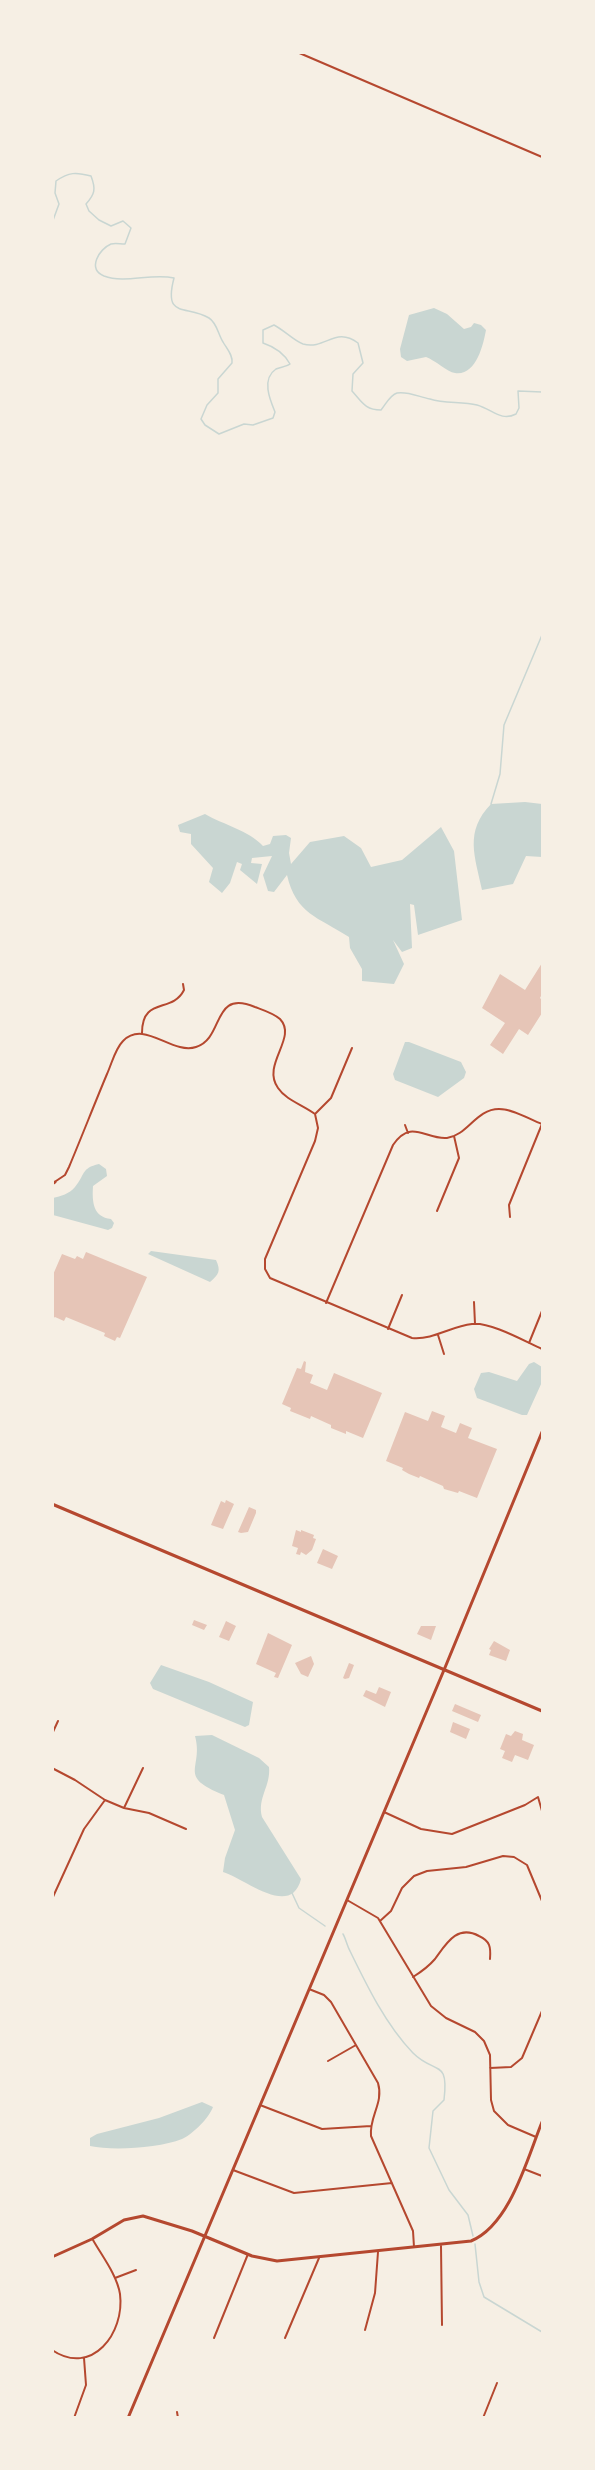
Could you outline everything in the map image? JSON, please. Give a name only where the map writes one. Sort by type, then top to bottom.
[{"type":"main road","points":[[128,2418],[543,1432]]},
{"type":"main road","points":[[52,1504],[543,1711]]},
{"type":"main road","points":[[52,2258],[92,2240],[124,2220],[143,2216],[205,2236],[248,2254],[277,2261],[441,2246],[471,2241],[483,2235],[495,2224],[506,2207],[543,2122]]},
{"type":"street","points":[[297,52],[543,157]]},
{"type":"street","points":[[142,1033],[143,1021],[149,1011],[178,999],[184,990],[183,984]]},
{"type":"street","points":[[53,1183],[65,1175],[119,1046],[129,1036],[142,1033],[181,1048],[193,1048],[206,1041],[223,1012],[233,1003],[244,1003],[280,1019],[285,1030],[272,1072],[275,1083],[284,1094],[315,1114],[318,1128],[315,1141],[265,1259],[265,1269],[273,1280],[412,1338],[427,1338],[475,1324],[490,1327],[543,1349]]},
{"type":"street","points":[[315,1114],[331,1098],[352,1048]]},
{"type":"street","points":[[326,1303],[393,1145],[399,1137],[421,1131],[442,1138],[454,1136],[484,1113],[496,1109],[512,1111],[542,1124],[509,1205],[510,1217]]},
{"type":"street","points":[[405,1125],[408,1133]]},
{"type":"street","points":[[437,1211],[459,1158],[454,1136]]},
{"type":"street","points":[[261,1270],[265,1269]]},
{"type":"street","points":[[388,1329],[402,1295]]},
{"type":"street","points":[[474,1302],[475,1324]]},
{"type":"street","points":[[529,1343],[543,1311]]},
{"type":"street","points":[[438,1335],[444,1354]]},
{"type":"street","points":[[52,1734],[58,1721]]},
{"type":"street","points":[[52,1768],[105,1800],[124,1808],[149,1813],[186,1829]]},
{"type":"street","points":[[124,1808],[143,1768]]},
{"type":"street","points":[[384,1812],[421,1829],[452,1834],[525,1805],[538,1797],[543,1811]]},
{"type":"street","points":[[52,1899],[84,1829],[105,1800]]},
{"type":"street","points":[[380,1922],[391,1911],[402,1888],[414,1876],[427,1871],[465,1867],[503,1856],[517,1858],[527,1865],[543,1901]]},
{"type":"street","points":[[347,1900],[370,1912],[380,1922],[436,2011],[480,2037],[489,2051],[490,2100],[496,2114],[507,2125],[536,2137]]},
{"type":"street","points":[[413,1977],[433,1961],[449,1940],[462,1933],[475,1934],[486,1940],[491,1950],[490,1959]]},
{"type":"street","points":[[309,1989],[327,1997],[378,2083],[380,2103],[371,2126],[372,2139],[413,2231],[414,2248]]},
{"type":"street","points":[[490,2068],[508,2068],[522,2058],[543,2011]]},
{"type":"street","points":[[328,2061],[356,2045]]},
{"type":"street","points":[[260,2105],[322,2129],[371,2126]]},
{"type":"street","points":[[524,2169],[543,2176]]},
{"type":"street","points":[[233,2170],[294,2193],[392,2183]]},
{"type":"street","points":[[52,2350],[63,2356],[84,2358],[102,2348],[115,2329],[120,2294],[115,2278],[92,2240]]},
{"type":"street","points":[[441,2246],[442,2325]]},
{"type":"street","points":[[365,2330],[375,2292],[378,2252]]},
{"type":"street","points":[[214,2338],[248,2254]]},
{"type":"street","points":[[285,2338],[319,2257]]},
{"type":"street","points":[[115,2278],[136,2270]]},
{"type":"street","points":[[74,2418],[86,2385],[84,2358]]},
{"type":"street","points":[[483,2418],[497,2384]]},
{"type":"street","points":[[177,2412],[178,2418]]},
{"type":"shaded area","points":[[434,308],[447,314],[464,329],[471,327],[474,323],[486,330],[477,359],[468,370],[462,373],[448,370],[426,357],[407,361],[401,357],[400,349],[409,315]]},
{"type":"shaded area","points":[[525,802],[542,804],[542,857],[526,856],[513,884],[482,890],[474,845],[477,824],[491,804]]},
{"type":"shaded area","points":[[205,814],[243,832],[263,846],[270,844],[273,836],[286,835],[291,838],[289,853],[291,864],[310,842],[344,836],[361,848],[371,867],[402,860],[441,827],[454,851],[462,920],[418,935],[414,905],[410,904],[412,948],[402,952],[393,940],[404,964],[394,984],[362,981],[362,969],[350,948],[349,937],[318,919],[302,906],[291,888],[287,875],[274,892],[268,891],[263,875],[272,856],[252,858],[251,863],[262,864],[257,884],[240,870],[242,864],[237,862],[230,883],[222,893],[209,882],[213,868],[191,844],[191,834],[180,832],[178,825]]},
{"type":"shaded area","points":[[405,1042],[461,1062],[466,1072],[464,1078],[438,1097],[395,1080],[393,1074]]},
{"type":"shaded area","points":[[99,1164],[106,1169],[107,1176],[93,1186],[95,1208],[100,1215],[111,1219],[114,1223],[112,1228],[108,1230],[53,1215],[53,1198],[70,1191],[86,1170]]},
{"type":"shaded area","points":[[151,1251],[216,1260],[218,1272],[210,1282],[148,1254]]},
{"type":"shaded area","points":[[534,1362],[542,1367],[542,1382],[527,1415],[477,1398],[474,1389],[481,1373],[489,1372],[517,1381],[529,1364]]},
{"type":"shaded area","points":[[161,1665],[209,1682],[253,1702],[249,1725],[245,1727],[153,1689],[150,1683]]},
{"type":"shaded area","points":[[212,1735],[259,1758],[269,1767],[261,1804],[262,1817],[301,1879],[296,1890],[288,1896],[266,1893],[223,1872],[225,1858],[235,1830],[224,1795],[200,1782],[195,1771],[197,1747],[195,1736]]},
{"type":"shaded area","points":[[202,2102],[213,2107],[211,2111],[200,2125],[182,2139],[161,2145],[136,2148],[90,2146],[90,2138],[97,2134],[159,2118]]},
{"type":"building","points":[[542,963],[540,998],[542,1013],[528,1035],[519,1029],[503,1054],[490,1045],[505,1023],[482,1008],[500,974],[525,990]]},
{"type":"building","points":[[86,1252],[147,1277],[120,1338],[117,1337],[115,1341],[104,1336],[105,1333],[66,1317],[64,1321],[55,1317],[52,1319],[52,1277],[62,1254],[75,1259],[77,1256],[83,1259]]},
{"type":"building","points":[[304,1361],[306,1362],[305,1372],[313,1375],[310,1383],[327,1390],[334,1373],[382,1393],[363,1438],[331,1428],[331,1425],[311,1416],[310,1419],[290,1411],[291,1408],[282,1404],[297,1368],[301,1369]]},
{"type":"building","points":[[432,1411],[445,1416],[441,1427],[456,1433],[460,1423],[472,1428],[468,1438],[497,1449],[477,1498],[459,1491],[458,1493],[444,1489],[443,1486],[409,1474],[402,1470],[403,1468],[386,1461],[405,1412],[428,1421]]},
{"type":"building","points":[[226,1500],[234,1504],[223,1529],[211,1525],[221,1501],[225,1503]]},
{"type":"building","points":[[249,1507],[256,1510],[256,1513],[248,1532],[238,1532]]},
{"type":"building","points":[[296,1530],[314,1535],[313,1538],[316,1539],[312,1550],[306,1555],[301,1552],[300,1555],[296,1554],[298,1548],[292,1546]]},
{"type":"building","points":[[323,1549],[338,1556],[332,1569],[317,1563]]},
{"type":"building","points":[[194,1620],[207,1625],[204,1630],[192,1625]]},
{"type":"building","points":[[226,1621],[236,1626],[229,1641],[219,1637]]},
{"type":"building","points":[[421,1626],[436,1626],[431,1640],[417,1634]]},
{"type":"building","points":[[268,1633],[292,1645],[278,1678],[274,1677],[276,1673],[256,1664]]},
{"type":"building","points":[[494,1641],[510,1650],[506,1661],[489,1655],[491,1650],[489,1649]]},
{"type":"building","points":[[311,1656],[314,1664],[308,1677],[301,1674],[295,1663]]},
{"type":"building","points":[[349,1663],[354,1665],[349,1678],[345,1679],[343,1678]]},
{"type":"building","points":[[379,1687],[391,1692],[385,1707],[363,1696],[366,1690],[376,1694]]},
{"type":"building","points":[[455,1704],[481,1715],[478,1722],[452,1711]]},
{"type":"building","points":[[453,1722],[470,1729],[466,1739],[450,1732]]},
{"type":"building","points":[[515,1731],[523,1734],[522,1740],[534,1745],[528,1760],[515,1755],[512,1762],[502,1758],[505,1751],[500,1749],[506,1734],[511,1736]]},
{"type":"waterway","points":[[52,223],[59,204],[55,193],[56,181],[73,174],[91,176],[94,188],[86,204],[89,211],[99,220],[111,226],[123,221],[131,228],[125,244],[111,244],[99,254],[96,264],[99,273],[121,279],[174,278],[171,291],[174,305],[201,314],[214,323],[231,355],[232,363],[218,379],[218,393],[207,405],[201,419],[205,425],[219,434],[244,424],[253,425],[273,418],[275,412],[268,390],[269,378],[276,369],[290,364],[279,351],[263,343],[263,330],[274,325],[303,344],[318,344],[337,337],[350,338],[358,343],[363,363],[353,374],[352,391],[364,405],[371,409],[381,410],[392,396],[405,393],[436,401],[477,405],[506,417],[516,414],[519,408],[518,391],[542,392]]},
{"type":"waterway","points":[[491,804],[500,774],[504,725],[542,635]]},
{"type":"waterway","points":[[292,1893],[299,1908],[325,1926]]},
{"type":"waterway","points":[[343,1934],[370,1991],[394,2030],[413,2053],[442,2072],[445,2087],[444,2100],[433,2111],[429,2148],[449,2190],[468,2215],[473,2236]]},
{"type":"waterway","points":[[475,2244],[479,2282],[484,2297],[542,2332]]}]
